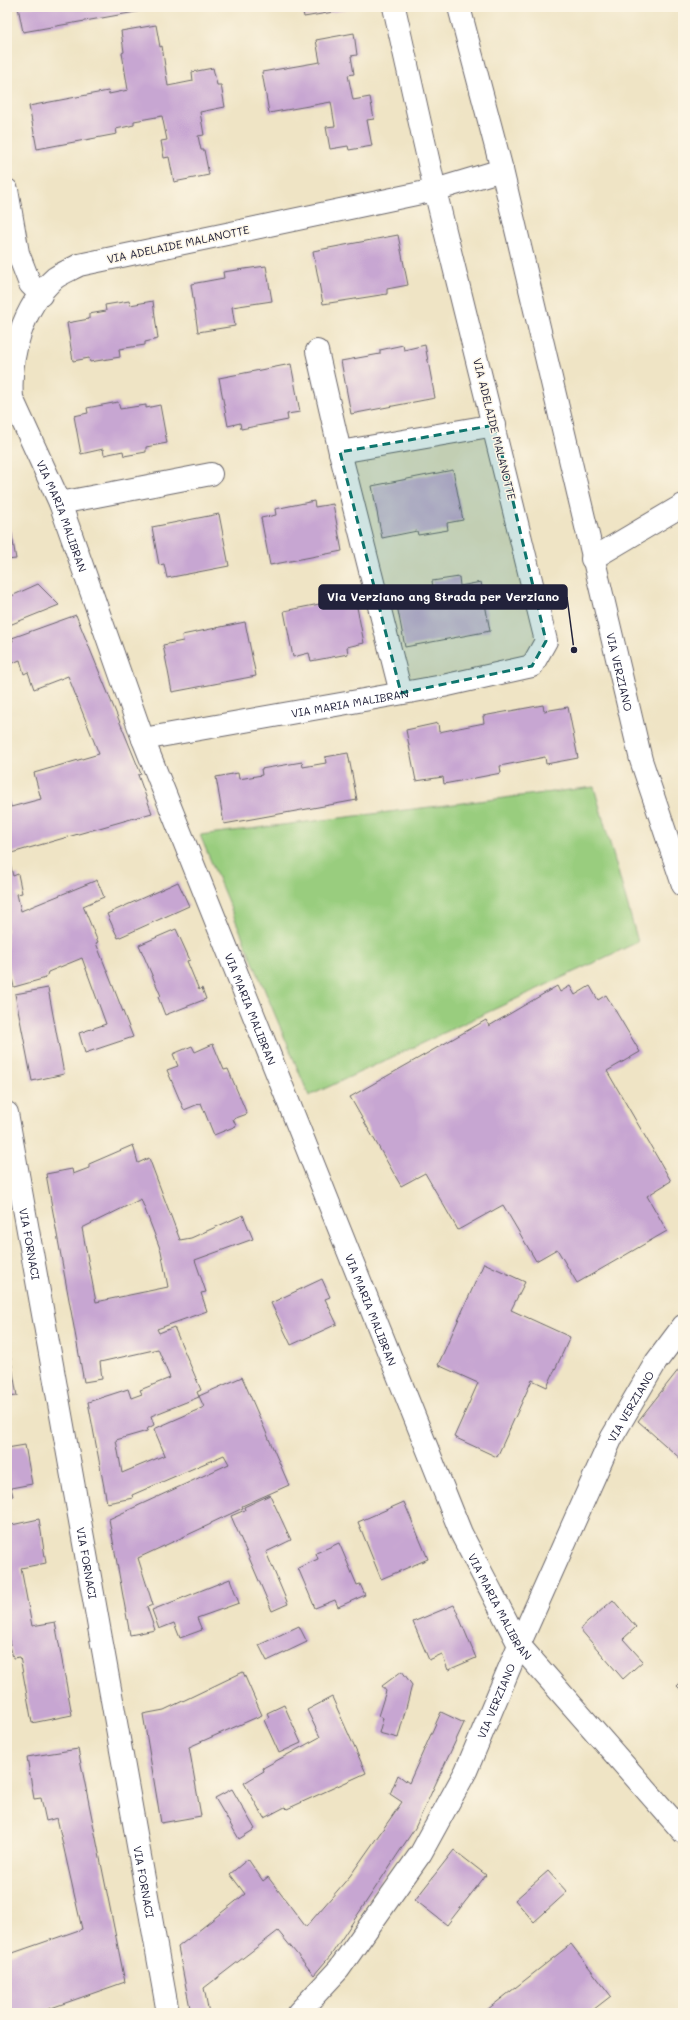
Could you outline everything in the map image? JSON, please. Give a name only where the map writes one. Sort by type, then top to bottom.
[{"type":"street","name":"VIA ADELAIDE MALANOTTE","points":[[394,7],[435,190],[495,425],[546,641],[532,666]]},
{"type":"street","points":[[459,7],[502,170],[592,559],[683,505]]},
{"type":"street","name":"VIA ADELAIDE MALANOTTE","points":[[41,295],[56,278],[79,265],[435,190],[502,170]]},
{"type":"street","points":[[7,190],[18,254],[30,284],[41,295]]},
{"type":"street","name":"VIA MARIA MALIBRAN","points":[[41,295],[27,314],[16,348],[11,379],[12,398],[60,503],[143,739],[460,1533],[519,1645],[683,1832]]},
{"type":"street","points":[[317,350],[340,452],[400,693]]},
{"type":"street","points":[[340,452],[495,425]]},
{"type":"street","points":[[60,503],[211,474]]},
{"type":"street","name":"VIA VERZIANO","points":[[592,559],[641,760],[683,885]]},
{"type":"street","name":"VIA MARIA MALIBRAN","points":[[143,739],[400,693],[532,666]]},
{"type":"street","name":"VIA FORNACI","points":[[7,1113],[168,2013]]},
{"type":"street","name":"VIA VERZIANO","points":[[298,2013],[339,1969],[421,1852],[466,1771],[519,1645],[612,1437],[656,1362],[683,1326]]},
{"type":"highlighted area","points":[[495,425],[546,641],[532,666],[401,693],[340,452]]},
{"type":"green space","points":[[594,787],[638,942],[309,1096],[200,835]]},
{"type":"building","points":[[18,7],[158,7],[158,8],[23,32]]},
{"type":"building","points":[[302,7],[350,7],[351,9],[304,17]]},
{"type":"building","points":[[156,25],[160,47],[162,46],[168,86],[193,81],[192,72],[213,68],[217,85],[221,85],[225,107],[200,112],[204,135],[198,136],[201,150],[204,150],[209,175],[174,182],[169,157],[164,158],[161,141],[167,140],[162,116],[134,121],[134,125],[116,129],[117,134],[37,149],[29,106],[108,91],[109,94],[128,90],[122,53],[124,52],[121,31]]},
{"type":"building","points":[[354,33],[357,55],[351,56],[354,74],[348,75],[353,100],[370,97],[374,119],[367,120],[372,146],[349,150],[348,146],[330,149],[326,127],[335,126],[331,102],[269,113],[262,72],[320,62],[316,40]]},
{"type":"building","points":[[398,235],[408,285],[387,289],[387,294],[323,304],[313,251]]},
{"type":"building","points":[[266,266],[272,301],[232,307],[235,326],[198,332],[191,284],[224,278],[223,272]]},
{"type":"building","points":[[129,301],[130,305],[153,301],[158,339],[145,342],[145,345],[119,349],[120,357],[90,362],[89,358],[73,361],[67,323],[89,319],[89,314],[106,311],[105,305]]},
{"type":"building","points":[[403,345],[404,350],[425,345],[435,398],[351,414],[341,361],[380,354],[380,350]]},
{"type":"building","points":[[291,364],[300,412],[287,414],[288,420],[241,429],[240,423],[228,426],[219,378]]},
{"type":"building","points":[[118,402],[120,409],[146,405],[146,408],[160,405],[167,443],[146,447],[146,452],[124,456],[123,451],[104,455],[103,449],[81,454],[74,416],[88,413],[87,408]]},
{"type":"building","points":[[453,470],[463,520],[447,523],[448,530],[418,535],[417,531],[382,538],[372,486]]},
{"type":"building","points":[[314,501],[315,507],[333,504],[342,551],[270,565],[261,518],[276,515],[275,509]]},
{"type":"building","points":[[219,514],[229,566],[167,578],[164,564],[159,565],[152,527]]},
{"type":"building","points":[[11,530],[16,559],[7,560],[7,531]]},
{"type":"building","points":[[459,577],[460,586],[481,582],[490,631],[405,647],[395,595],[433,588],[432,581]]},
{"type":"building","points":[[38,584],[59,605],[7,626],[7,598]]},
{"type":"building","points":[[355,597],[364,643],[347,647],[348,654],[311,661],[309,653],[293,657],[284,611]]},
{"type":"building","points":[[76,615],[141,774],[138,775],[152,813],[8,854],[13,876],[18,874],[22,893],[17,894],[21,911],[97,880],[104,897],[83,906],[133,1037],[85,1053],[79,1033],[106,1024],[82,958],[48,972],[46,978],[14,987],[7,959],[7,793],[11,807],[41,799],[34,773],[99,754],[68,676],[34,689],[28,672],[24,674],[20,660],[7,665],[7,643],[13,641],[12,638]]},
{"type":"building","points":[[245,622],[256,676],[172,692],[163,645],[183,641],[182,635]]},
{"type":"building","points":[[543,705],[544,711],[568,707],[578,758],[546,764],[545,757],[500,766],[501,773],[444,784],[443,777],[416,781],[406,730],[438,723],[439,732],[484,723],[483,716]]},
{"type":"building","points":[[348,753],[357,800],[224,824],[216,777],[238,773],[239,779],[262,775],[261,769],[302,762],[303,767],[326,763],[325,757]]},
{"type":"building","points":[[178,882],[189,906],[118,938],[107,914]]},
{"type":"building","points":[[176,929],[190,960],[187,961],[199,990],[202,988],[206,999],[165,1015],[158,997],[161,996],[139,945]]},
{"type":"building","points":[[557,986],[560,992],[570,986],[575,995],[590,986],[598,1000],[606,995],[640,1052],[607,1071],[671,1181],[647,1196],[667,1231],[577,1283],[557,1249],[536,1261],[503,1205],[458,1230],[425,1173],[401,1186],[350,1097],[486,1020],[489,1026]]},
{"type":"building","points":[[48,988],[64,1074],[32,1081],[15,994]]},
{"type":"building","points":[[213,1044],[224,1070],[228,1069],[247,1114],[233,1119],[236,1126],[214,1135],[201,1103],[184,1110],[167,1070],[178,1066],[173,1054],[192,1046],[195,1052]]},
{"type":"building","points":[[133,1145],[138,1163],[149,1158],[180,1240],[191,1238],[243,1215],[253,1239],[195,1260],[206,1292],[201,1293],[207,1311],[157,1329],[159,1333],[174,1327],[201,1390],[197,1392],[199,1397],[151,1416],[154,1425],[148,1428],[147,1431],[116,1440],[122,1473],[165,1455],[154,1429],[204,1407],[199,1396],[242,1377],[289,1485],[242,1506],[243,1508],[211,1524],[138,1558],[153,1605],[147,1607],[155,1630],[130,1635],[109,1519],[229,1464],[224,1455],[132,1495],[133,1498],[107,1503],[88,1402],[128,1389],[131,1398],[142,1394],[140,1390],[170,1378],[158,1349],[100,1362],[102,1379],[84,1382],[46,1174],[72,1169],[73,1174],[89,1168],[89,1164]],"holes":[[[141,1199],[161,1251],[168,1287],[96,1302],[82,1228]]]},
{"type":"building","points":[[484,1263],[525,1282],[511,1310],[570,1337],[547,1387],[532,1380],[497,1457],[454,1437],[478,1383],[438,1365]]},
{"type":"building","points":[[322,1279],[330,1297],[325,1299],[337,1324],[291,1345],[271,1303]]},
{"type":"building","points":[[7,1337],[17,1396],[7,1397]]},
{"type":"building","points":[[683,1364],[683,1461],[638,1421]]},
{"type":"building","points":[[25,1445],[32,1484],[11,1488],[13,1496],[7,1497],[7,1448]]},
{"type":"building","points":[[270,1495],[291,1540],[266,1552],[288,1604],[272,1611],[231,1516],[245,1510],[244,1507]]},
{"type":"building","points":[[404,1502],[428,1559],[381,1579],[358,1522]]},
{"type":"building","points":[[39,1519],[46,1563],[21,1568],[32,1626],[55,1622],[72,1715],[32,1723],[20,1657],[13,1658],[7,1631],[7,1539],[9,1539],[7,1526]]},
{"type":"building","points":[[339,1543],[357,1585],[360,1584],[365,1595],[338,1607],[335,1600],[315,1608],[298,1568],[318,1559],[316,1553]]},
{"type":"building","points":[[230,1579],[239,1603],[197,1618],[202,1630],[180,1638],[174,1623],[159,1629],[152,1610]]},
{"type":"building","points":[[613,1600],[636,1627],[623,1639],[643,1661],[623,1679],[580,1629]]},
{"type":"building","points":[[454,1605],[476,1658],[448,1670],[442,1654],[429,1660],[413,1622]]},
{"type":"building","points":[[299,1626],[307,1642],[267,1661],[259,1645]]},
{"type":"building","points":[[402,1671],[412,1685],[398,1738],[379,1733],[383,1718],[378,1716],[386,1691],[382,1686]]},
{"type":"building","points":[[243,1672],[262,1715],[189,1747],[201,1816],[161,1823],[143,1714],[164,1710]]},
{"type":"building","points":[[683,1680],[683,1692],[677,1686]]},
{"type":"building","points":[[332,1697],[366,1773],[287,1809],[285,1807],[264,1818],[244,1783],[264,1771],[263,1768],[320,1737],[307,1710]]},
{"type":"building","points":[[284,1705],[301,1743],[279,1753],[264,1720],[269,1717],[267,1713]]},
{"type":"building","points":[[441,1712],[464,1723],[415,1828],[331,1955],[314,1975],[278,1931],[204,1988],[209,2013],[191,2013],[178,1947],[245,1894],[230,1874],[248,1859],[263,1881],[268,1877],[306,1927],[350,1876],[402,1802],[390,1794],[398,1775],[409,1783]]},
{"type":"building","points":[[78,1749],[125,1982],[37,2013],[7,2013],[7,1955],[82,1929],[57,1818],[46,1821],[41,1798],[34,1799],[27,1757]]},
{"type":"building","points":[[232,1789],[255,1829],[239,1839],[215,1798]]},
{"type":"building","points":[[454,1850],[486,1875],[447,1925],[415,1900]]},
{"type":"building","points":[[548,1871],[567,1892],[534,1922],[515,1900]]},
{"type":"building","points":[[571,1944],[611,1996],[589,2013],[483,2013]]},
{"type":"place","name":"Via Verziano ang Strada per Verziano","points":[[574,650]]}]
